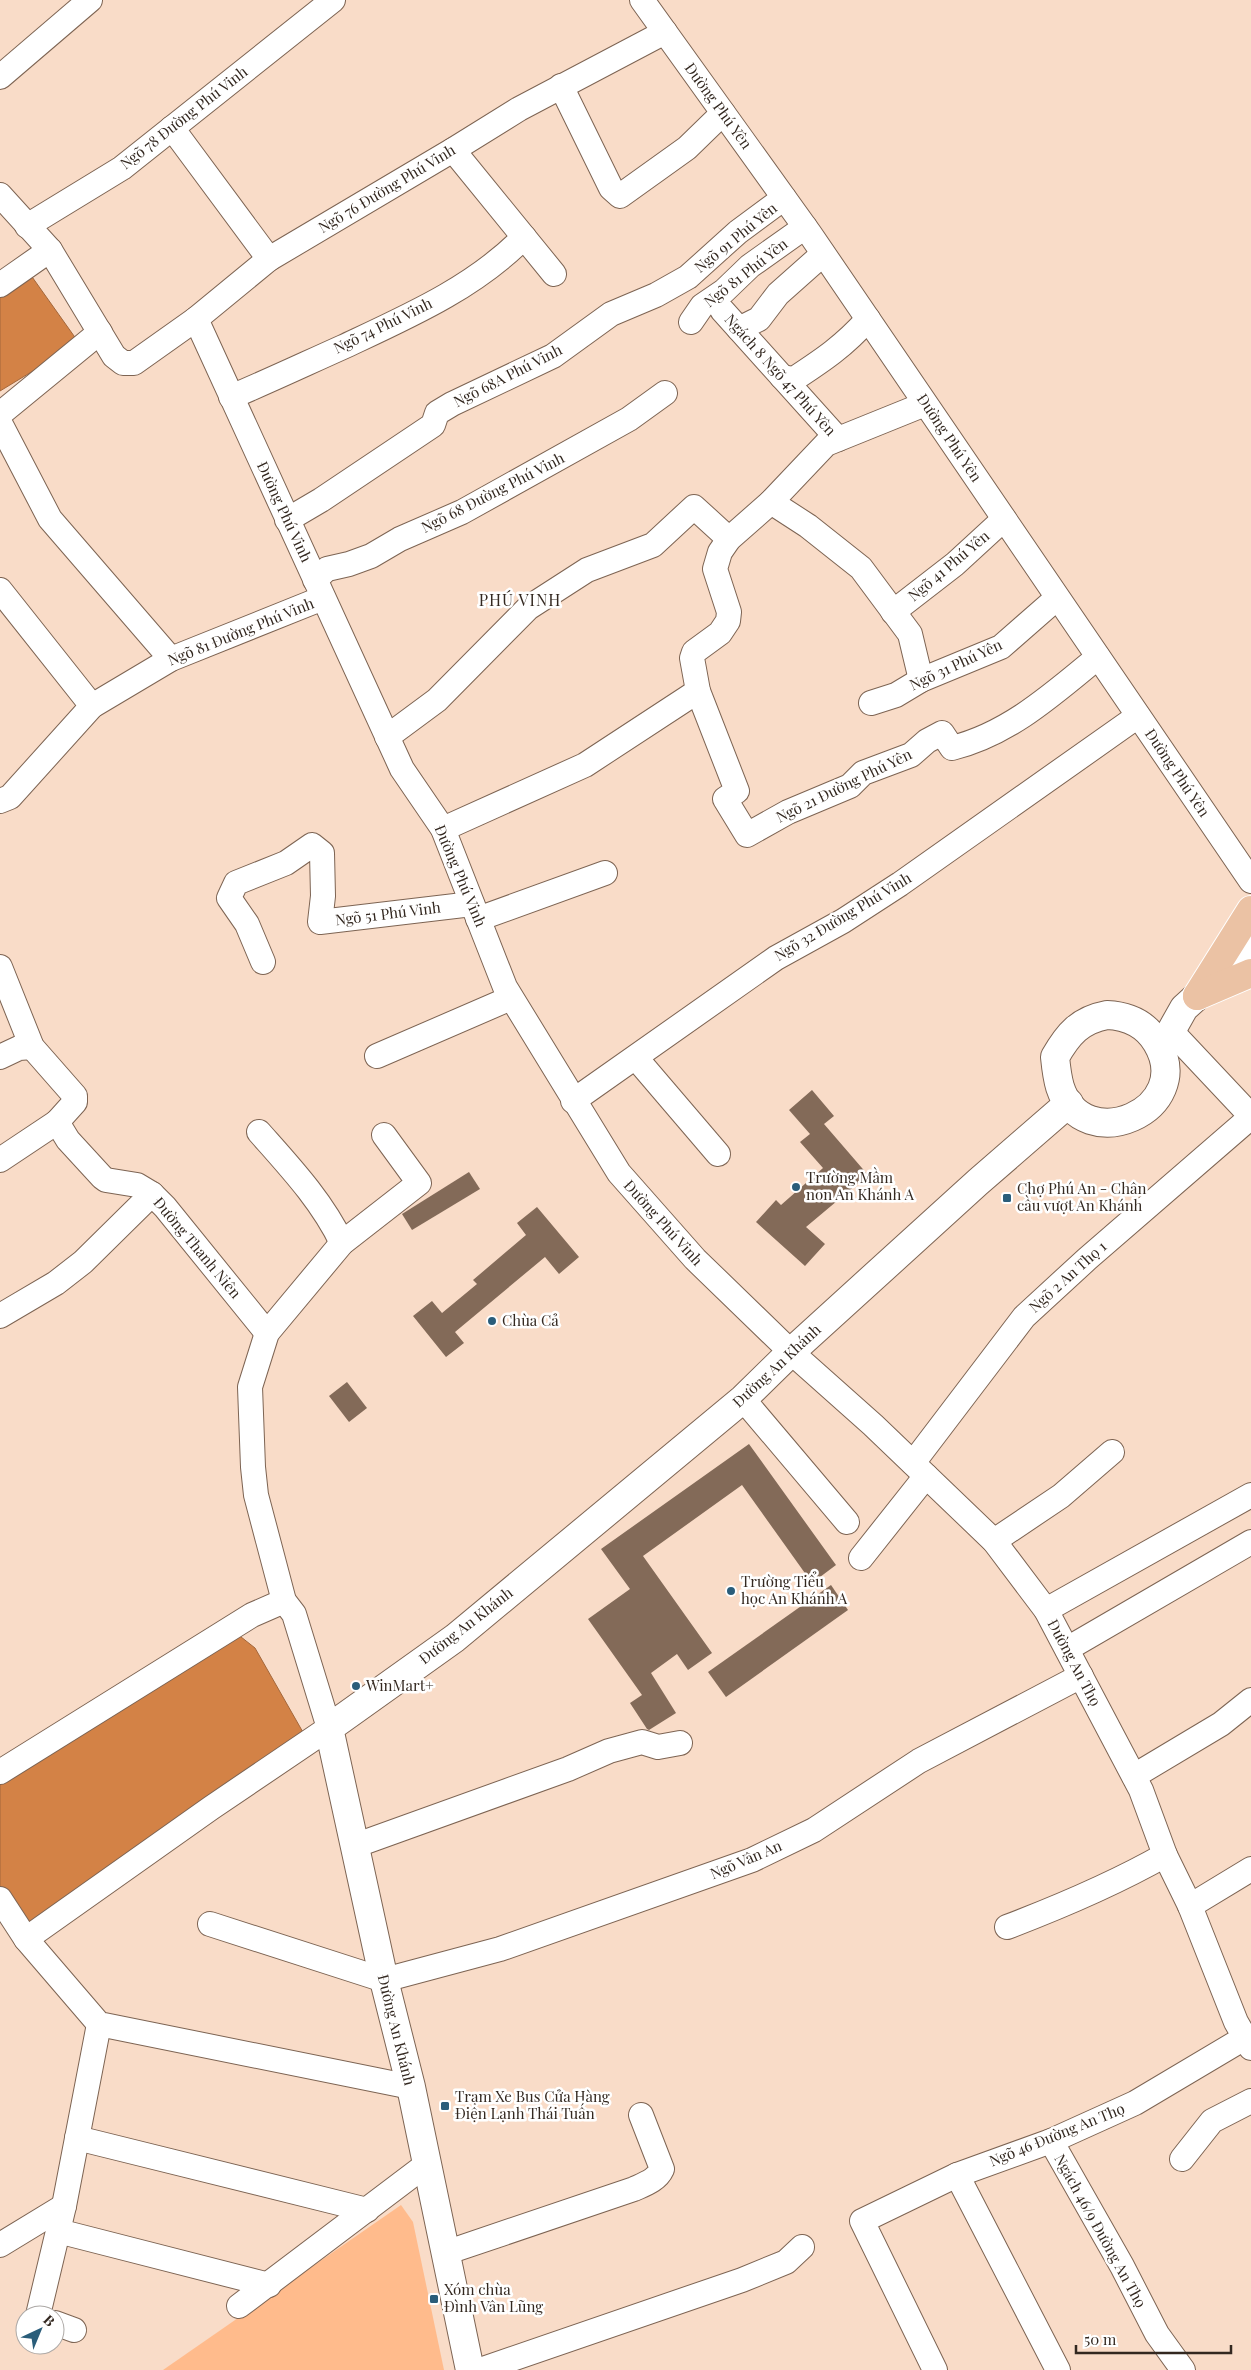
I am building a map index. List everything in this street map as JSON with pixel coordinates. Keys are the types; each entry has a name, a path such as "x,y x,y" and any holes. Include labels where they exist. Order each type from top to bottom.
{"main road":[{"path":"1191,1002 1251,910"},
{"path":"1191,1002 1251,972"}],"street":[{"path":"0,77 90,0"},
{"name":"Ngõ 78 Đường Phú Vinh","path":"27,226 122,168 333,0"},
{"name":"Đường Phú Yên","path":"642,0 805,227 1251,881"},
{"name":"Ngõ 76 Đường Phú Vinh","path":"100,332 114,356 123,364 134,363 196,319 269,259 453,150 519,108 665,32"},
{"path":"562,86 611,188 620,196 687,148 723,113"},
{"path":"172,128 269,259"},
{"path":"453,150 554,274"},
{"path":"0,195 50,250 100,332 0,414"},
{"name":"Ngõ 91 Phú Yên","path":"688,277 738,232 784,198"},
{"name":"Ngõ 81 Phú Yên","path":"691,322 702,306 724,291 750,266 805,227"},
{"name":"Ngõ 74 Phú Vinh","path":"231,397 415,313 470,283 505,256 524,237"},
{"path":"0,285 50,250"},
{"path":"740,329 759,319 778,294 823,254"},
{"name":"Ngõ 68A Phú Vinh","path":"287,520 321,500 433,425 437,413 553,356 611,314 656,295 688,277"},
{"name":"Ngách 8 Ngõ 47 Phú Yên","path":"722,310 838,439"},
{"name":"Đường Phú Vinh","path":"196,319 402,769 443,829 511,998 573,1102 619,1173 695,1259 791,1352"},
{"path":"782,376 794,379 846,344 868,320"},
{"name":"Ngõ 68 Đường Phú Vinh","path":"319,589 327,569 336,568 371,556 400,539 462,512 629,419 665,393"},
{"path":"443,829 585,765 698,691 692,658 694,652 720,633 728,621 729,612 715,569 720,552 729,540 771,502 826,444 926,404"},
{"path":"0,423 50,519 171,659"},
{"path":"771,502 808,526 861,568 910,634 921,680"},
{"path":"387,737 437,700 528,608 587,570 653,545 694,507 729,540"},
{"name":"Ngõ 41 Phú Yên","path":"893,612 955,564 1004,519"},
{"name":"Ngõ 81 Đường Phú Vinh","path":"0,801 10,796 92,706 171,659 319,589"},
{"path":"0,590 92,706"},
{"name":"Ngõ 31 Phú Yên","path":"871,703 896,695 921,680 1001,647 1058,598"},
{"name":"Ngõ 21 Đường Phú Yên","path":"698,691 737,791 725,799 747,835 796,808 850,786 863,773 911,755 927,741 942,733 952,748 974,743 990,735 1045,701 1098,658"},
{"name":"Ngõ 32 Đường Phú Vinh","path":"573,1102 776,958 843,921 900,884 1138,716"},
{"name":"Ngõ 51 Phú Vinh","path":"263,962 247,924 229,898 236,883 286,864 312,845 322,853 323,896 320,922 475,911"},
{"path":"475,911 605,873"},
{"path":"1251,947 1191,1002 1166,1040 1164,1079 1159,1094 1150,1106 1138,1116 1124,1122 1109,1123 1094,1121 1080,1114 1068,1103 1060,1088 1055,1057 1072,1031 1082,1023 1107,1015 1120,1016 1139,1023 1153,1035 1166,1040 1251,1117"},
{"path":"0,966 32,1047 75,1096 75,1102 57,1122 0,1160"},
{"path":"377,1056 511,998"},
{"path":"1139,1023 1191,1002"},
{"path":"0,1057 19,1048 32,1047"},
{"path":"636,1058 718,1154"},
{"name":"Đường An Khánh","path":"470,2370 427,2164 384,1980 329,1728 455,1638 743,1399 791,1352 1068,1103"},
{"name":"Ngõ 2 An Thọ 1","path":"860,1558 1024,1317 1087,1259 1251,1117"},
{"name":"Đường Thanh Niên","path":"57,1122 68,1140 106,1180 137,1185 152,1194 165,1207 268,1333"},
{"path":"260,1132 300,1178 325,1213 342,1243"},
{"path":"26,1938 329,1728 294,1614 284,1601 256,1495 250,1387 268,1333 342,1243 419,1183 384,1135"},
{"path":"0,1316 33,1298 76,1267 152,1194"},
{"name":"Đường An Thọ","path":"791,1352 920,1470 994,1541 1046,1610 1141,1790 1165,1855 1246,2030"},
{"path":"743,1399 847,1522"},
{"path":"994,1541 1061,1496 1112,1452"},
{"path":"1046,1610 1251,1495"},
{"path":"1067,1649 1251,1542"},
{"path":"0,1772 244,1620 284,1601"},
{"name":"Ngõ Vân An","path":"384,1980 500,1949 752,1860 814,1830 919,1761 1081,1676"},
{"path":"1134,1776 1221,1724 1251,1700"},
{"path":"354,1846 568,1769 609,1751 642,1742 658,1748 680,1743"},
{"path":"1007,1927 1070,1903 1165,1855"},
{"path":"1190,1906 1251,1869"},
{"path":"0,1899 26,1938 99,2024 410,2087"},
{"path":"210,1924 384,1980"},
{"path":"40,2305 64,2206 99,2024"},
{"name":"Ngõ 46 Đường An Thọ","path":"935,2370 862,2221 957,2174 1051,2141 1135,2103 1246,2030"},
{"path":"1182,2159 1212,2122 1251,2101"},
{"path":"445,2253 616,2195 652,2180 659,2175 662,2169 640,2114"},
{"path":"77,2138 367,2210"},
{"name":"Ngách 46/9 Đường An Thọ","path":"1051,2141 1122,2266 1157,2334 1183,2370"},
{"path":"239,2306 427,2164"},
{"path":"957,2174 1058,2370"},
{"path":"0,2245 64,2206"},
{"path":"58,2230 269,2285"},
{"path":"480,2370 742,2280 786,2262 802,2247"}],"shaded area":[{"path":"30,274 79,343 0,391 0,294"},
{"path":"236,1633 255,1648 304,1734 23,1928 0,1896 0,1773"},
{"path":"401,2205 413,2222 444,2370 163,2370"}],"building":[{"path":"812,1090 834,1116 824,1124 868,1175 806,1227 825,1244 805,1266 756,1222 776,1200 781,1205 823,1168 800,1142 810,1134 789,1110"},
{"path":"469,1172 480,1189 412,1230 402,1214"},
{"path":"537,1207 579,1257 559,1274 545,1257 455,1332 464,1343 446,1357 413,1316 432,1301 442,1313 477,1284 473,1280 526,1235 517,1223"},
{"path":"347,1382 367,1408 349,1422 329,1396"},
{"path":"749,1444 836,1565 812,1583 742,1485 643,1556 712,1653 688,1670 677,1654 651,1673 676,1713 649,1730 630,1703 642,1695 588,1619 630,1589 601,1549"},
{"path":"831,1585 848,1610 726,1697 708,1672"}],"place":[{"name":"Trường Mầm non An Khánh A","path":"796,1187"},
{"name":"Chợ Phú An - Chân cầu vượt An Khánh","path":"1007,1198"},
{"name":"Chùa Cả","path":"492,1321"},
{"name":"Trường Tiểu học An Khánh A","path":"731,1591"},
{"name":"WinMart+","path":"356,1686"},
{"name":"Trạm Xe Bus Cửa Hàng Điện Lạnh Thái Tuấn","path":"445,2106"},
{"name":"Xóm chùa Đình Vân Lũng","path":"434,2299"}],"district":[{"name":"PHÚ VINH","path":"520,600"}]}
